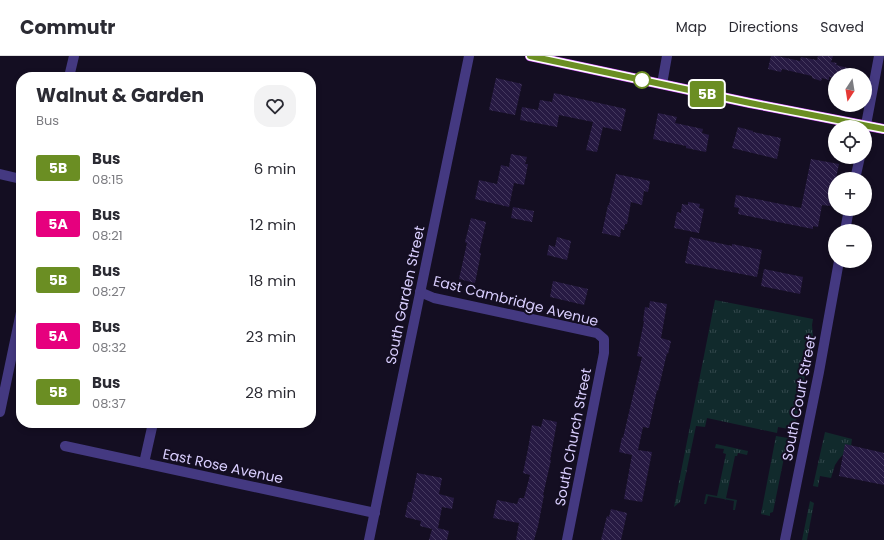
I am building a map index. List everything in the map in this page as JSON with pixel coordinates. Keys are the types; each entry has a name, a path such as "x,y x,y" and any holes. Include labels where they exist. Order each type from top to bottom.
{"main road":[{"path":"530,56 829,120"},
{"path":"872,128 884,129"}],"street":[{"path":"70,72 74,56"},
{"name":"South Garden Street","path":"369,540 469,56"},
{"path":"662,84 667,56"},
{"path":"867,120 879,56"},
{"path":"0,174 16,178"},
{"name":"South Court Street","path":"785,540 819,372 838,268"},
{"name":"East Cambridge Avenue","path":"420,292 434,298 597,333 604,339"},
{"path":"0,412 16,336"},
{"name":"South Church Street","path":"567,540 604,353 604,339"},
{"path":"144,463 152,428"},
{"name":"East Rose Avenue","path":"65,446 375,513"}],"green space":[{"path":"715,300 813,319 813,336 794,430 778,427 777,433 707,418 705,427 696,426 680,502 674,507"},
{"path":"825,432 852,439 851,446 835,465 831,478 820,476 818,487 813,486"},
{"path":"776,436 788,438 773,512 770,513 770,516 761,514"},
{"path":"716,444 748,451 747,455 738,453 737,456 735,456 726,498 737,500 735,510 733,510 734,501 708,496 706,504 704,504 706,494 717,496 726,454 723,453 724,449 715,448"},
{"path":"810,501 814,503 807,540 802,540"}],"building":[{"path":"771,56 800,61 801,57 817,60 818,56 833,56 831,62 848,68 828,68 828,80 822,78 821,81 812,78 812,76 782,69 781,72 768,69"},
{"path":"496,78 522,84 515,115 489,110"},
{"path":"554,93 626,109 621,131 603,127 597,152 586,150 593,122 559,115 557,127 520,120 522,107 538,110 540,100 552,102"},
{"path":"658,113 677,117 675,123 703,129 702,133 709,135 706,152 653,139"},
{"path":"738,127 781,138 777,159 732,148"},
{"path":"511,154 527,157 525,164 528,164 524,185 514,183 509,207 475,199 479,180 497,184 501,165 509,167"},
{"path":"811,159 828,162 828,164 839,164 837,172 828,172 828,206 822,205 818,227 813,226 813,229 738,214 739,208 734,207 736,195 801,208"},
{"path":"616,174 650,181 648,192 644,191 642,205 631,202 627,224 625,224 624,230 621,229 620,237 602,233"},
{"path":"688,202 700,204 699,208 704,209 699,233 674,228 677,212 681,213 682,204 688,205"},
{"path":"513,207 534,211 532,222 511,218"},
{"path":"471,218 486,222 479,253 481,253 475,283 459,279 467,243 465,242"},
{"path":"557,237 571,241 567,260 547,255 549,245 555,247"},
{"path":"690,237 732,246 732,244 762,250 757,277 685,263"},
{"path":"764,269 803,277 800,294 761,286"},
{"path":"553,281 588,289 584,305 550,297"},
{"path":"650,301 667,304 661,338 671,341 658,391 657,390 649,428 643,427 638,450 652,452 642,502 624,499 632,455 619,452 642,357 637,356 644,321 645,307 649,308"},
{"path":"543,419 557,422 538,526 534,540 516,540 519,523 493,518 497,500 517,504 519,498 524,498 530,475 523,473 532,425 541,427"},
{"path":"845,444 884,453 884,485 839,476"},
{"path":"417,473 442,478 439,494 454,498 452,509 442,507 438,528 449,531 447,540 429,540 432,529 420,526 421,521 405,517 408,502 411,502"},
{"path":"611,509 627,513 621,540 601,540 607,516 609,517"}],"bus line":[{"name":"5B","path":"530,56 750,103 884,129"}]}
